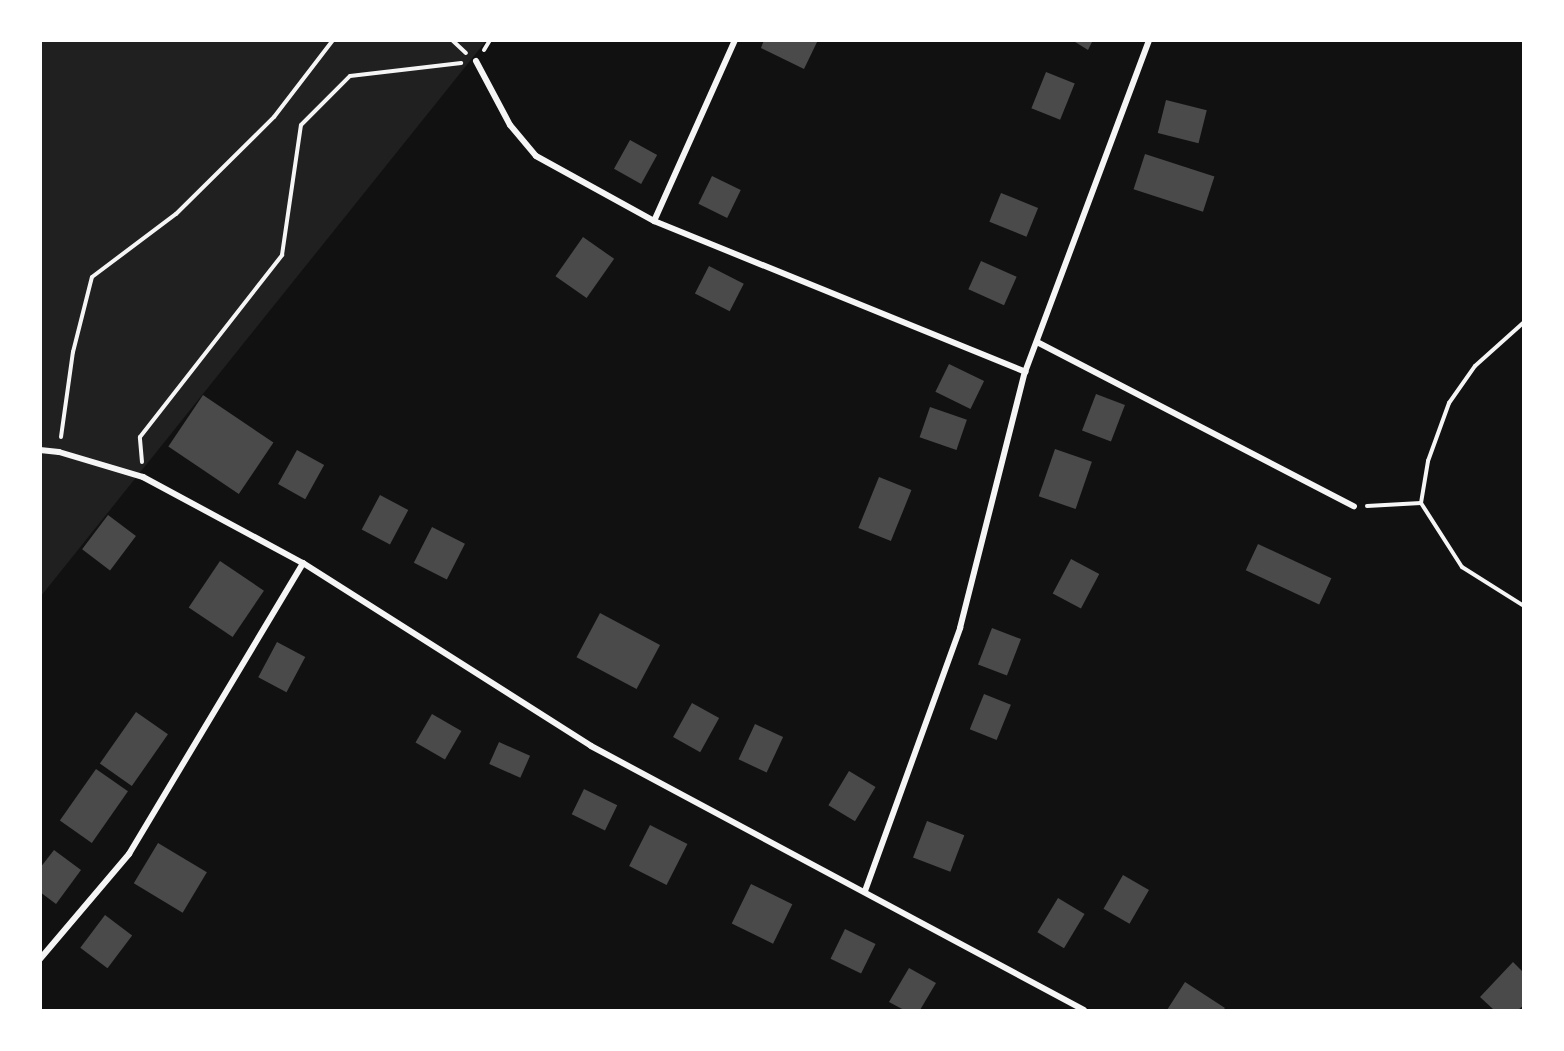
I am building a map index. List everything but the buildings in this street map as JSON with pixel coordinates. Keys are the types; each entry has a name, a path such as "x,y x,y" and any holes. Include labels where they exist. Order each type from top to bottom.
{"street":[{"path":"654,221 735,40"},
{"path":"865,891 960,628 1025,372 1149,40"},
{"path":"476,61 510,125 536,156 654,221 1025,372"},
{"path":"1037,342 1354,506"},
{"path":"40,450 59,452 143,477 303,563 591,746 865,891 1084,1011"},
{"path":"40,959 129,854 303,563"}],"path":[{"path":"59,452 73,352 92,276 176,214 274,117 333,40"},
{"path":"143,477 140,437 282,255 301,126 350,76 476,61"},
{"path":"1522,325 1475,366 1449,403 1428,461 1421,503 1462,567 1524,606"},
{"path":"1354,506 1421,503"}],"shaded area":[{"path":"41,41 486,41 41,596"}]}
